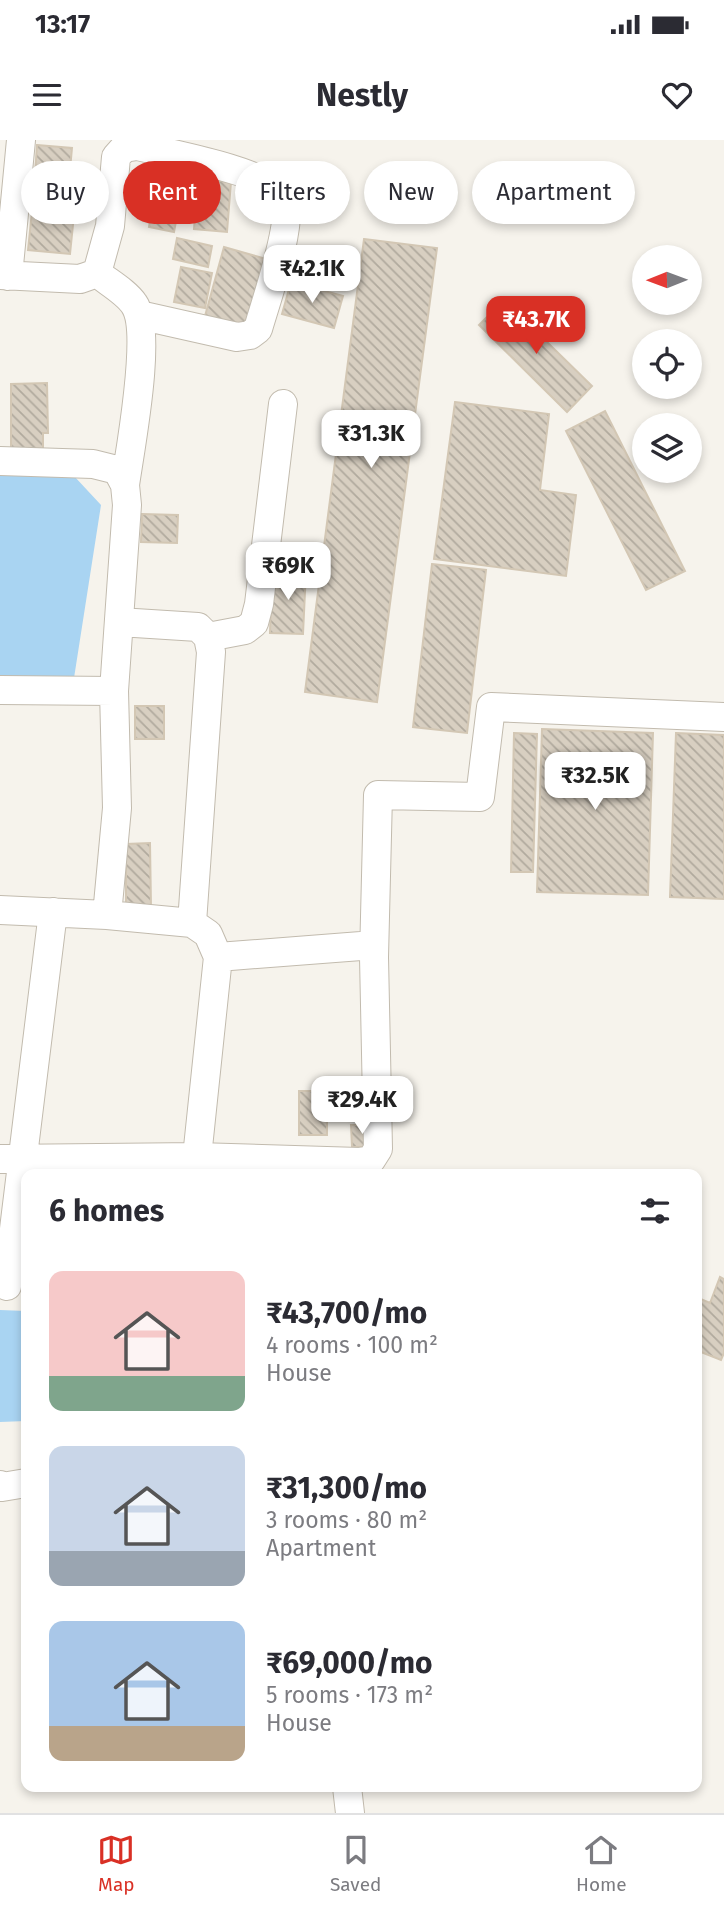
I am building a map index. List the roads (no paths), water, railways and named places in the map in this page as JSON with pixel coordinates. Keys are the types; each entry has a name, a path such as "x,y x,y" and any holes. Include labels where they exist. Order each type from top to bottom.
{"street":[{"path":"21,140 4,275 79,279 97,273"},
{"path":"97,273 110,226 116,157 124,148 137,146 223,166 271,183 284,197 286,212 280,253 258,329 250,335 237,337 139,315"},
{"path":"97,273 133,302 139,315 140,367 125,485 127,505 114,691 117,808 107,915"},
{"path":"208,637 244,630 254,623 259,604 283,404"},
{"path":"0,461 93,464 117,470 125,485"},
{"path":"119,622 198,627 208,637 211,652 192,923"},
{"path":"0,690 114,691"},
{"path":"11,1159 197,1157 335,1162 371,1160 378,1149 374,945 378,795 480,797 491,707 724,717"},
{"path":"0,910 107,915 192,923 208,933 218,957 197,1157"},
{"path":"7,1286 11,1159 54,912"},
{"path":"218,957 374,945"},
{"path":"348,1792 350,1813"}],"water":[{"path":"0,475 74,476 101,505 74,678 0,676"},
{"path":"0,1310 21,1311 21,1421 0,1422"}]}
